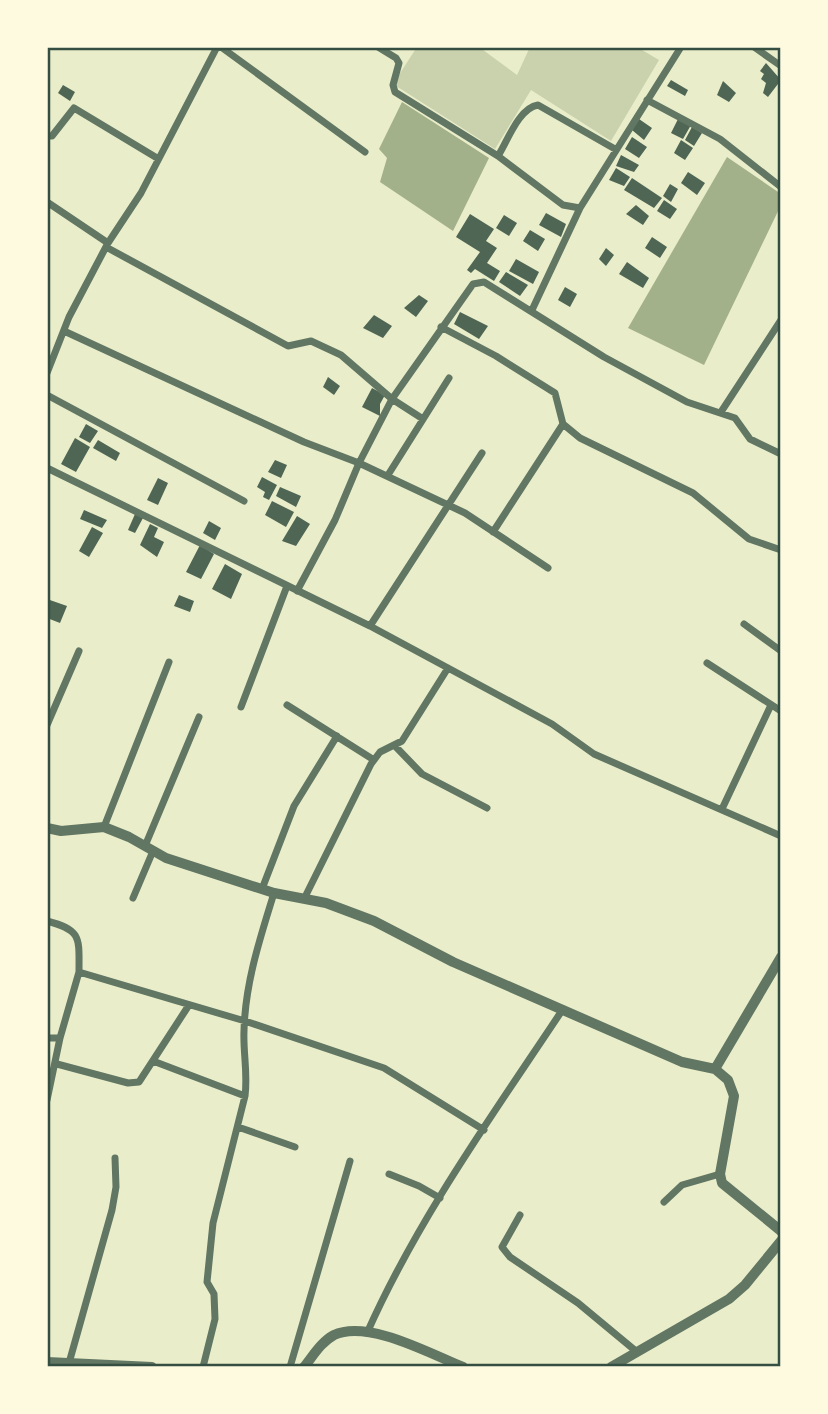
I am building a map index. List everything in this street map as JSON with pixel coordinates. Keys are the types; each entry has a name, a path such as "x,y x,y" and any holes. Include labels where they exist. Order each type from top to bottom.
{"street":[{"path":"47,373 64,331 107,245 141,192 219,47 365,152"},
{"path":"378,47 399,63 393,85 396,92 498,156 563,205 580,208"},
{"path":"531,310 580,208 681,47"},
{"path":"754,47 781,66"},
{"path":"648,100 720,139 781,187"},
{"path":"498,156 523,114 531,106 538,105 615,149"},
{"path":"47,136 52,136 74,108 157,158"},
{"path":"47,214 50,204 107,245 288,346 311,341 341,355 392,399 423,419"},
{"path":"296,591 335,520 359,463 392,399 441,327 478,281 491,284 604,358 687,402 735,418 750,439 781,454"},
{"path":"721,412 781,320"},
{"path":"441,327 496,356 555,393 563,424 580,438 693,493 749,540 781,550"},
{"path":"64,331 281,431 388,475 449,505 548,568"},
{"path":"388,475 449,378"},
{"path":"47,395 244,501"},
{"path":"493,532 563,424"},
{"path":"370,626 482,453"},
{"path":"47,468 370,626 552,724 594,754 781,836"},
{"path":"241,707 287,586"},
{"path":"744,624 781,651"},
{"path":"47,725 79,651"},
{"path":"104,828 169,662"},
{"path":"707,663 781,711"},
{"path":"304,899 374,760 380,752 396,747 448,668"},
{"path":"287,705 374,760"},
{"path":"722,809 771,705"},
{"path":"133,898 199,717"},
{"path":"262,889 294,806 337,736"},
{"path":"396,747 422,774 487,808"},
{"path":"47,828 61,831 104,828 166,858 274,893 326,903 374,921 453,962 682,1062 715,1069 729,1080 734,1096 720,1174 727,1190 781,1231"},
{"path":"203,1367 215,1319 214,1294 207,1282 213,1223 245,1096 248,1075 245,1021 255,953 274,893"},
{"path":"47,921 72,929 76,934 79,972 60,1038 57,1064 47,1100"},
{"path":"715,1069 781,957"},
{"path":"79,972 245,1021 384,1068 484,1130"},
{"path":"57,1064 128,1083 139,1082 189,1005"},
{"path":"366,1333 383,1296 440,1198 563,1009"},
{"path":"47,1038 60,1038"},
{"path":"153,1061 245,1096"},
{"path":"238,1127 295,1147"},
{"path":"69,1363 112,1210 116,1187 115,1158"},
{"path":"290,1367 350,1161"},
{"path":"389,1174 440,1198"},
{"path":"664,1202 682,1185 720,1174"},
{"path":"520,1215 502,1247 510,1257 578,1303 637,1352"},
{"path":"611,1367 729,1299 745,1285 781,1241"},
{"path":"304,1367 335,1334 366,1333 391,1337 463,1367"},
{"path":"47,1362 152,1367"}],"shaded area":[{"path":"417,47 479,47 517,75 530,47 637,47 659,60 611,141 531,90 495,149 393,84"},
{"path":"402,102 489,158 453,231 380,182 387,158 379,149"},
{"path":"727,157 781,194 781,205 704,365 628,328"}],"building":[{"path":"766,63 781,80 768,97 763,93 766,83 761,79 764,74 760,71"},
{"path":"671,80 688,90 685,96 667,86"},
{"path":"723,81 736,93 729,102 717,95"},
{"path":"63,85 75,92 70,101 58,93"},
{"path":"639,119 652,128 644,140 632,130"},
{"path":"678,119 691,125 683,139 671,133"},
{"path":"692,127 702,133 694,146 685,140"},
{"path":"632,137 647,147 639,158 625,149"},
{"path":"681,140 693,148 685,160 674,153"},
{"path":"621,155 639,165 634,172 616,166"},
{"path":"616,168 630,177 624,186 609,180"},
{"path":"688,172 705,183 697,195 681,183"},
{"path":"632,178 662,198 654,208 624,190"},
{"path":"670,184 678,189 671,202 663,196"},
{"path":"664,200 677,209 670,219 657,211"},
{"path":"636,205 649,216 643,225 626,214"},
{"path":"546,213 566,224 561,237 539,225"},
{"path":"470,214 494,229 486,241 497,248 487,263 500,271 494,281 475,269 471,273 467,270 480,252 456,237"},
{"path":"504,215 517,223 509,236 496,228"},
{"path":"530,230 545,239 538,251 523,241"},
{"path":"652,237 667,247 660,258 645,248"},
{"path":"606,248 614,255 606,266 599,259"},
{"path":"516,259 539,272 533,284 509,271"},
{"path":"627,262 649,278 643,288 619,274"},
{"path":"506,272 528,285 520,296 499,282"},
{"path":"565,287 577,294 570,307 558,300"},
{"path":"419,295 428,301 416,317 404,308"},
{"path":"460,312 488,326 479,339 454,324"},
{"path":"374,315 392,326 383,338 363,328"},
{"path":"328,377 340,386 334,395 323,387"},
{"path":"372,388 385,395 380,404 380,416 362,407"},
{"path":"86,424 98,431 90,443 79,437"},
{"path":"75,438 90,447 76,472 61,464"},
{"path":"98,440 120,453 116,461 93,448"},
{"path":"275,460 287,465 281,478 268,472"},
{"path":"262,477 277,485 269,500 263,497 265,492 257,487"},
{"path":"158,478 168,483 158,505 147,500"},
{"path":"280,487 301,496 296,507 276,496"},
{"path":"272,501 294,512 286,527 265,515"},
{"path":"84,510 107,520 102,528 80,519"},
{"path":"135,514 143,518 135,533 128,530"},
{"path":"297,516 310,524 296,546 282,541"},
{"path":"209,521 221,528 215,540 203,533"},
{"path":"150,524 158,528 154,537 164,542 157,557 140,545"},
{"path":"92,527 103,533 89,557 79,551"},
{"path":"200,545 214,554 201,579 186,572"},
{"path":"225,564 242,574 231,599 212,589"},
{"path":"179,595 194,601 190,612 174,606"},
{"path":"47,599 67,606 60,623 47,618"}]}
